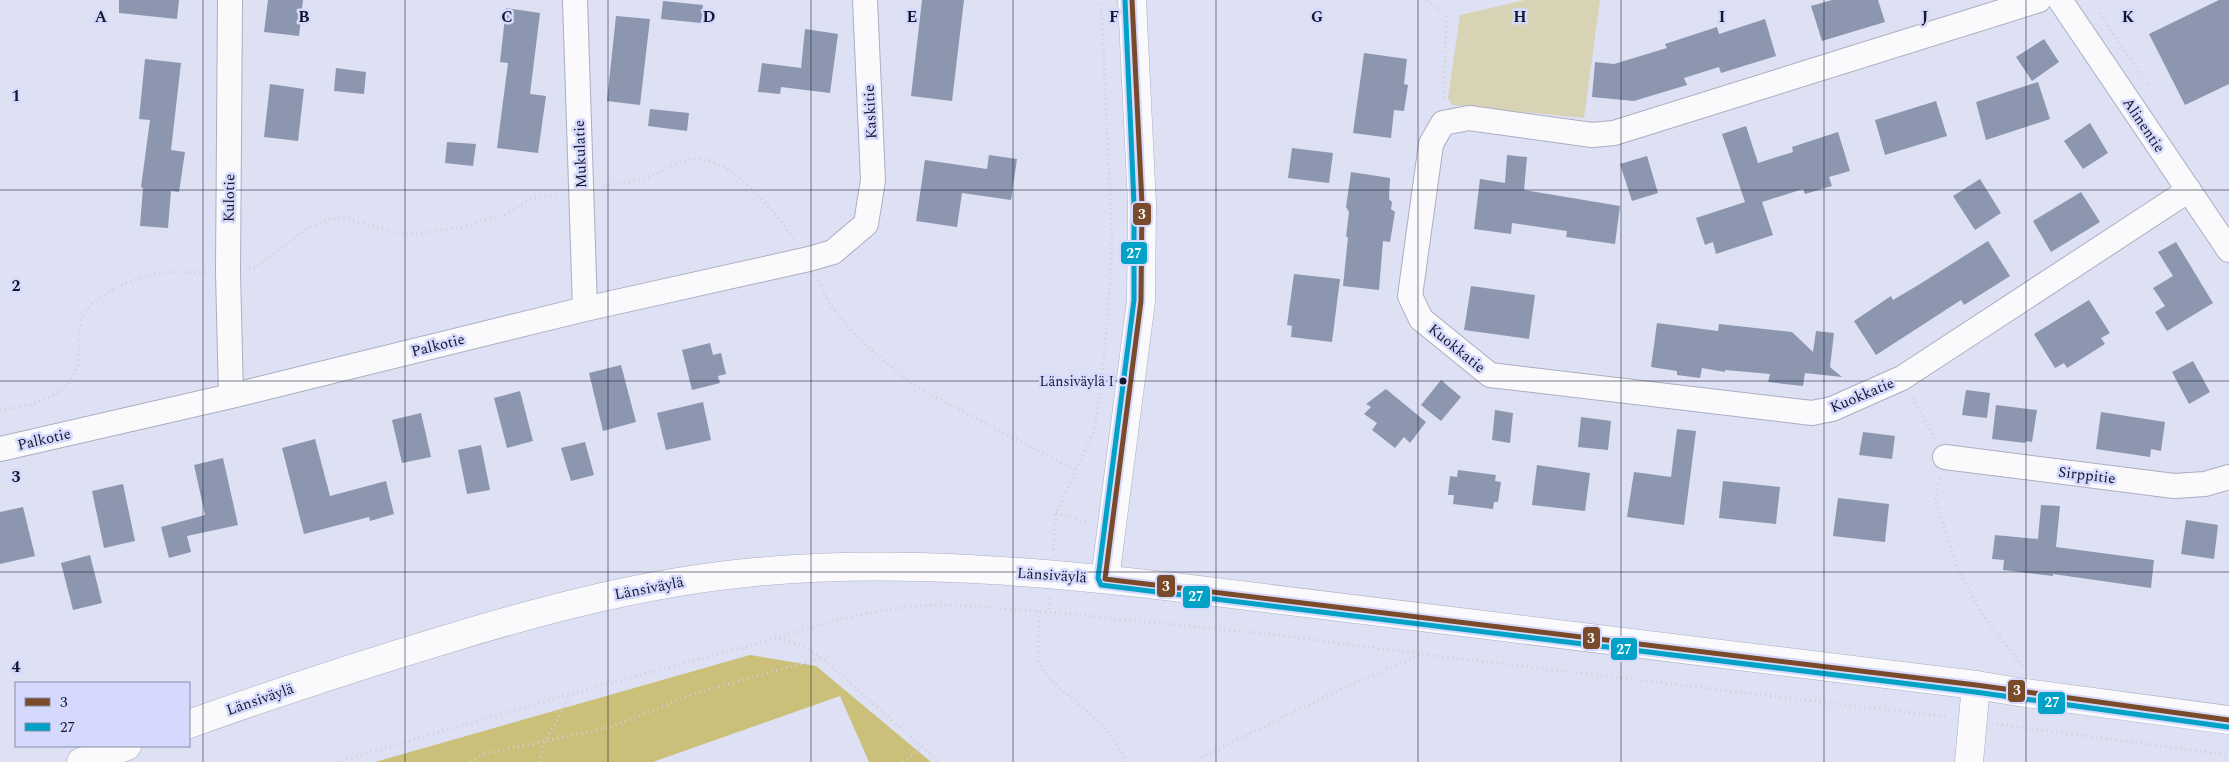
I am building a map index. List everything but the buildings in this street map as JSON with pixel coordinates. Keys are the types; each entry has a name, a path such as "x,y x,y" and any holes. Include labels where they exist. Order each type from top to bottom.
{"main road":[{"path":"1105,579 1141,301 1142,204 1132,0"},
{"name":"Länsiväylä","path":"190,724 357,667 523,616 577,602 704,578 756,572 890,567 1051,573 1105,579 1976,685 2229,720"},
{"path":"1969,762 1976,685"},
{"path":"81,762 124,747"}],"street":[{"name":"Kulotie","path":"230,0 228,272 232,396"},
{"name":"Mukulatie","path":"575,0 585,309"},
{"name":"Kaskitie","path":"864,0 873,180 866,224"},
{"path":"1443,123 1469,118 1592,135 1614,133 2039,0"},
{"name":"Alinentie","path":"2060,0 2229,250"},
{"name":"Kuokkatie","path":"1443,123 1431,144 1410,296 1421,319 1490,375 1812,413 1832,409 1902,378 2189,190"},
{"name":"Palkotie","path":"0,448 232,396 585,309 809,259 833,252 866,224"},
{"name":"Sirppitie","path":"1945,457 2174,486 2205,484 2229,477"}],"path":[{"path":"1427,0 1446,17 1443,123"},
{"path":"0,410 25,407 58,394 71,382 78,362 81,319 96,300 128,283 160,273 228,272 255,268 306,229 330,218 345,218 391,232 416,234 461,227 506,214 531,199 647,178 688,160 712,160 740,179 770,207 809,259 829,304 860,340 913,385 1075,470"},
{"path":"1902,378 1945,457 1935,498 1957,567 1982,614 2025,670 2024,728"},
{"path":"1056,513 1084,523 1112,526"},
{"path":"337,762 570,694 777,638 820,624 906,607 935,605 1049,612"},
{"path":"1039,611 1038,662 1043,671 1095,718 1120,746 1126,762"},
{"path":"777,638 801,646 822,658 939,762"},
{"path":"1192,762 1328,695 1421,654 1973,720 2229,755"},
{"path":"471,762 484,754 612,727 696,693 822,658"},
{"path":"539,762 545,742 570,694"},
{"path":"903,762 921,748"}],"shaded area":[{"path":"1525,0 1600,0 1584,118 1452,105 1448,98 1460,15"},
{"path":"750,655 816,666 931,762 869,762 840,696 653,762 375,762"}],"transit line":[{"name":"27","path":"1125,0 1134,204 1134,300 1098,578 1101,585 1975,692 2228,727"},
{"name":"3","path":"1132,0 1142,204 1141,301 1105,579 1976,685 2229,720"}],"place":[{"name":"Länsiväylä I","path":"1123,381"}]}
